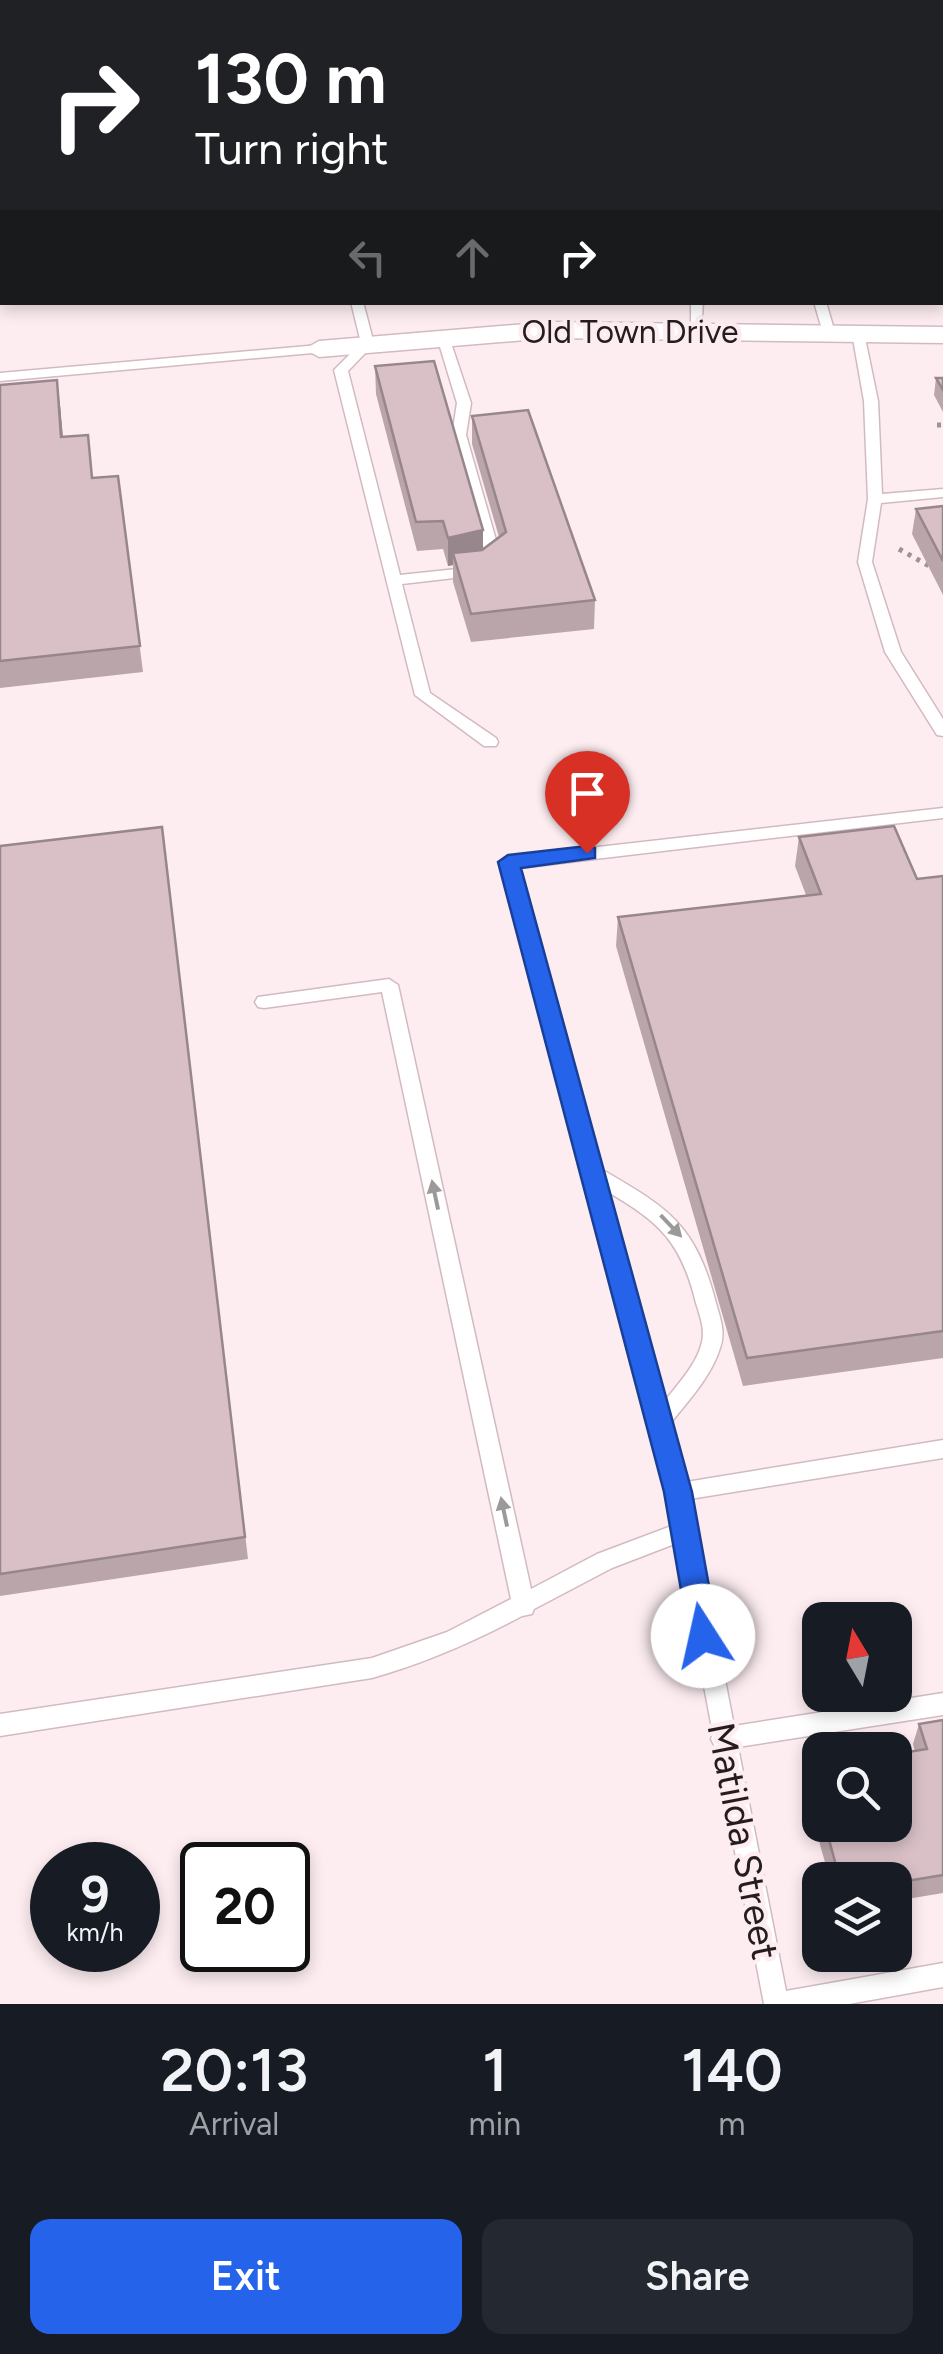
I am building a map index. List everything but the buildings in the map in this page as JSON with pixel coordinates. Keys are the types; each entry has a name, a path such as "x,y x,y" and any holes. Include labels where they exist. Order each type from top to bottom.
{"street":[{"name":"Old Town Drive","path":"319,349 697,316 828,333 943,335"}],"lane":[{"path":"358,305 368,344 341,370 423,695 490,742"},
{"path":"821,305 828,333"},
{"path":"858,333 871,401 875,499 865,562 894,652 943,731"},
{"path":"394,580 480,571 495,561 458,436 464,402 444,337"},
{"path":"0,377 319,349"},
{"path":"875,499 943,493"},
{"name":"Matilda Street","path":"778,2004 722,1739 678,1492 508,862 943,812"},
{"path":"264,1002 389,985 524,1608"},
{"path":"590,1172 670,1220 691,1251 704,1292 714,1338 693,1378 660,1422"},
{"path":"678,1492 943,1449"},
{"path":"0,1725 372,1668 422,1656 524,1608 635,1544 684,1532"},
{"path":"722,1739 943,1704"},
{"path":"778,2004 943,1975"}],"path":[{"path":"867,532 931,566 943,565"}],"route":[{"path":"587,853 508,862 678,1492 703,1636"}]}
